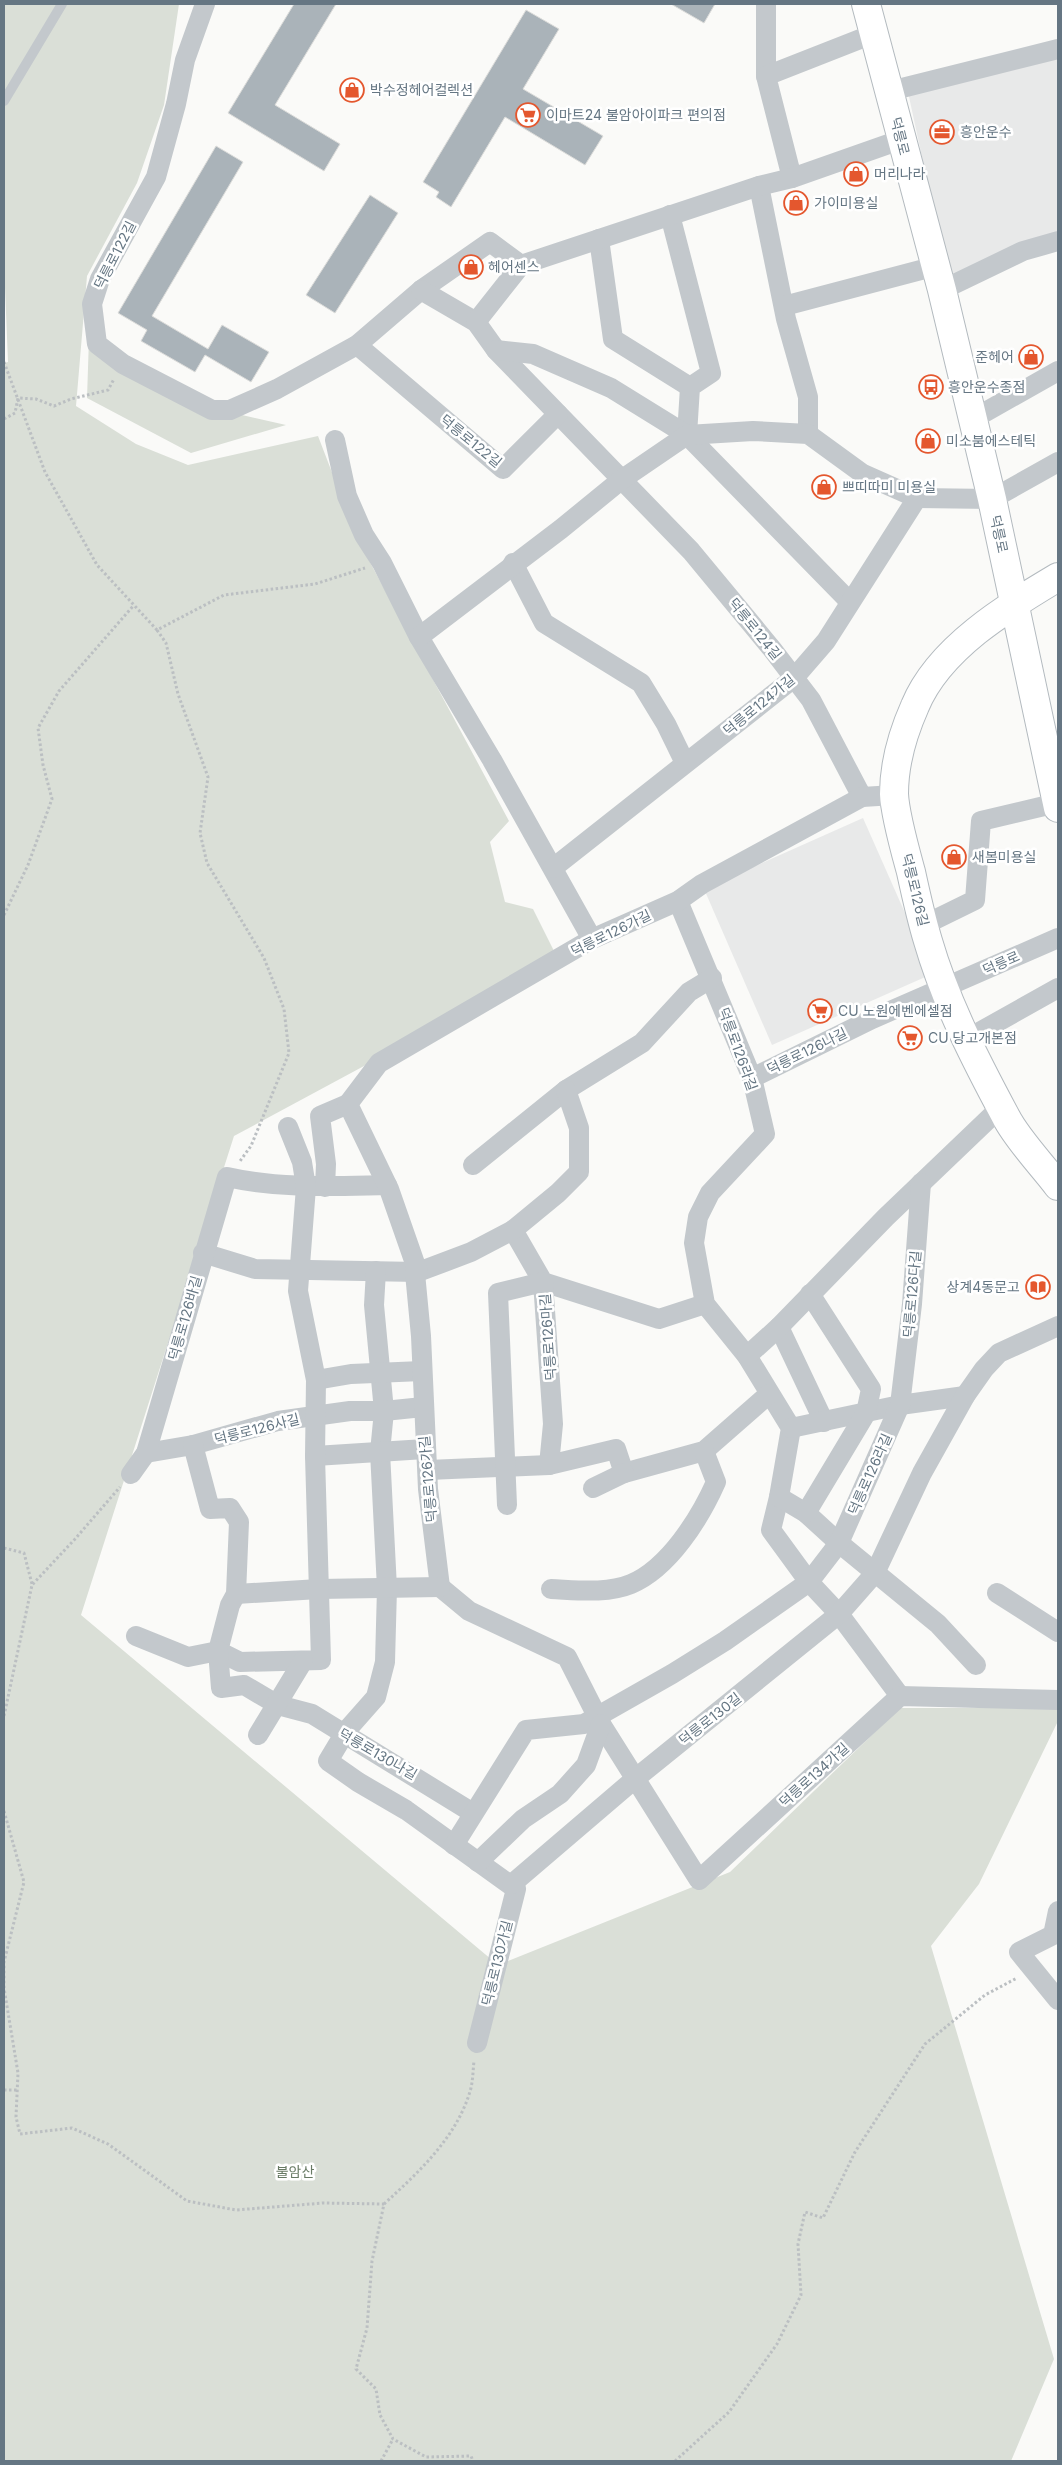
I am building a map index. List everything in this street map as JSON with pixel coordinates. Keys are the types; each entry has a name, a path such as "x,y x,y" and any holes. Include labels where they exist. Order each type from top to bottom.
{"main road":[{"name":"덕릉로","path":"866,4 890,91 900,140 939,278 973,418 1058,805"},
{"name":"덕릉로126길","path":"1058,577 1013,604 952,651 932,676 915,705 899,750 894,795 924,926 945,988 974,1058 1006,1118 1058,1186"}],"street":[{"name":"덕릉로122길","path":"205,4 185,60 176,104 156,177 100,279 92,304 97,344 123,364 212,410 230,410 277,389 357,345 421,290 490,242 522,265"},
{"path":"766,4 766,76 792,178"},
{"path":"766,76 873,34"},
{"path":"890,91 1058,49"},
{"path":"421,290 476,322 522,265 759,186 792,178 900,140"},
{"path":"759,186 784,306 808,397 808,434"},
{"path":"670,215 711,373 690,387"},
{"path":"599,240 613,339 690,387"},
{"path":"784,306 939,278 1058,241"},
{"name":"덕릉로124길","path":"476,322 496,350 691,551 811,700 862,797"},
{"name":"덕릉로122길","path":"357,345 503,469 558,414"},
{"path":"496,350 533,354 603,385 688,435 850,602"},
{"path":"973,418 1058,371"},
{"path":"688,435 690,387"},
{"path":"419,637 513,563 561,529 621,480 688,435 753,432 808,434 863,474 917,498 992,498 1058,462"},
{"path":"335,440 347,496 364,535 382,563 419,637 554,868 592,939"},
{"name":"덕릉로124가길","path":"554,868 794,678 826,641 917,498"},
{"path":"513,563 544,623 641,683 666,724 686,764"},
{"name":"덕릉로126가길","path":"300,1271 303,1226 326,1164 320,1116 348,1104 379,1063 592,939 678,901 702,884 862,797 894,795"},
{"name":"덕릉로","path":"924,926 975,900 981,821 1058,805"},
{"name":"덕릉로126라길","path":"678,901 712,978 752,1078 765,1134 710,1193 698,1217 694,1243 705,1304 747,1356 790,1428"},
{"name":"덕릉로","path":"945,988 1058,938"},
{"path":"473,1165 566,1090 642,1043 689,992 712,978"},
{"name":"덕릉로126나길","path":"752,1078 872,1019 945,988"},
{"path":"967,1039 1058,988"},
{"path":"387,1185 316,1187 251,1182 228,1177 204,1254 255,1269 418,1272 471,1252 513,1230 558,1193 579,1172 579,1128 566,1090"},
{"name":"덕릉로126가길","path":"348,1104 387,1185 418,1272 415,1272 425,1449 440,1587"},
{"path":"747,1356 779,1327 921,1183 1001,1107"},
{"name":"덕릉로126가길","path":"288,1127 302,1162 316,1187"},
{"name":"덕릉로126다길","path":"900,1406 912,1304 921,1183"},
{"path":"513,1230 544,1282 659,1319 705,1304"},
{"name":"덕릉로126바길","path":"131,1474 146,1453 204,1254"},
{"path":"136,1636 188,1657 218,1651 240,1662 321,1660 315,1484 316,1380 298,1291 300,1271"},
{"path":"236,1594 319,1589 387,1588 440,1587 469,1611 567,1657 600,1720 636,1778 512,1884 406,1810 358,1782 328,1761 344,1735 376,1697 385,1662 387,1588 380,1452 384,1411 374,1305 376,1271"},
{"name":"덕릉로126마길","path":"506,1505 498,1293 544,1282 553,1424 549,1465"},
{"path":"806,1513 866,1413 871,1389 810,1294"},
{"name":"덕릉로130길","path":"636,1778 839,1614 875,1573 922,1473 965,1396 984,1369 999,1354 1058,1326"},
{"path":"779,1327 824,1422"},
{"path":"316,1380 381,1372 422,1371"},
{"path":"593,1488 624,1473 704,1451 769,1394"},
{"path":"965,1396 900,1406 790,1428 779,1498 771,1530 809,1582 839,1614 900,1696 1058,1700"},
{"name":"덕릉로126라길","path":"809,1582 839,1543 900,1406"},
{"name":"덕릉로126사길","path":"146,1453 194,1445 278,1421 350,1411 384,1411 423,1407"},
{"path":"194,1445 210,1509 230,1508 239,1522 236,1594 230,1605 218,1651"},
{"path":"315,1456 425,1449"},
{"path":"428,1470 549,1465 616,1449 624,1473"},
{"path":"550,1589 597,1591 631,1584 662,1565 705,1506 716,1482 704,1451"},
{"path":"779,1498 806,1513 839,1543 938,1624 976,1666"},
{"path":"454,1845 526,1730 584,1724 600,1720 725,1640 809,1582"},
{"path":"997,1593 1058,1632"},
{"name":"덕릉로130나길","path":"218,1651 221,1688 244,1686 278,1706 312,1714 474,1813"},
{"path":"258,1735 278,1706 303,1661"},
{"name":"덕릉로134가길","path":"636,1778 699,1880 900,1696"},
{"path":"478,1862 523,1819 560,1794 586,1764 600,1720"},
{"name":"덕릉로130가길","path":"477,2043 516,1889 512,1884"},
{"path":"1058,1911 1053,1934 1018,1952 1058,2000"}],"lane":[{"path":"4,101 62,4"}],"path":[{"path":"4,362 45,472 97,565 157,630 166,643 178,694 208,777 200,833 207,863 264,958 284,1009 289,1053 251,1146 228,1177"},
{"path":"18,398 36,400 54,406 71,398 108,390 123,364"},
{"path":"4,419 16,413 18,398"},
{"path":"157,630 224,595 315,584 382,563"},
{"path":"4,915 28,865 52,799 43,765 38,728 59,692 134,605"},
{"path":"32,1585 75,1540 131,1474"},
{"path":"4,1548 24,1553 32,1585 4,1716"},
{"path":"4,1812 24,1882 4,1962 4,1988 18,2073 16,2117 20,2134 72,2128 108,2144 188,2201 236,2210 323,2203 384,2204"},
{"path":"675,2461 729,2412 777,2344 801,2295 798,2244 805,2212 823,2218 855,2152 925,2044 985,1995 1032,1970"},
{"path":"473,2461 471,2456 426,2457 393,2439 380,2415 376,2389 356,2369 367,2328 372,2261 384,2204 416,2175 451,2134 471,2088 477,2043"},
{"path":"4,2090 17,2090"},
{"path":"381,2461 393,2439"}],"shaded area":[{"name":"흥안운수","path":"1058,53 1058,235 948,278 908,92"},
{"path":"863,818 932,974 772,1045 704,889"}],"green space":[{"name":"불암산","path":"4,4 179,4 164,105 137,183 87,276 76,406 136,444 188,465 318,436 358,540 509,821 490,842 505,902 533,909 559,961 234,1136 81,1615 498,1965 730,1872 900,1708 1058,1708 1058,1721 979,1884 931,1946 1054,2359 1011,2461 4,2461 4,363 8,362 4,263"},
{"path":"89,338 216,409 286,425 191,453 87,398"}],"building":[{"path":"294,4 336,4 275,105 340,144 324,171 228,113"},
{"path":"671,4 715,4 704,23"},
{"path":"526,10 559,29 523,89 603,136 585,165 505,117 451,207 436,197 439,192 423,182"},
{"path":"216,146 243,162 152,316 208,349 222,325 269,352 251,382 205,355 195,372 141,341 147,330 118,313"},
{"path":"370,195 398,213 335,313 306,295"}],"place":[{"name":"박수정헤어컬렉션","path":"352,90"},
{"name":"이마트24 불암아이파크 편의점","path":"528,115"},
{"name":"흥안운수","path":"942,132"},
{"name":"머리나라","path":"856,174"},
{"name":"가이미용실","path":"796,203"},
{"name":"헤어센스","path":"471,267"},
{"name":"준헤어","path":"1031,357"},
{"name":"흥안운수종점","path":"931,387"},
{"name":"미소붐에스테틱","path":"928,441"},
{"name":"쁘띠따미 미용실","path":"824,487"},
{"name":"새봄미용실","path":"954,857"},
{"name":"CU 노원에벤에셀점","path":"820,1011"},
{"name":"CU 당고개본점","path":"910,1038"},
{"name":"상계4동문고","path":"1038,1287"}]}
